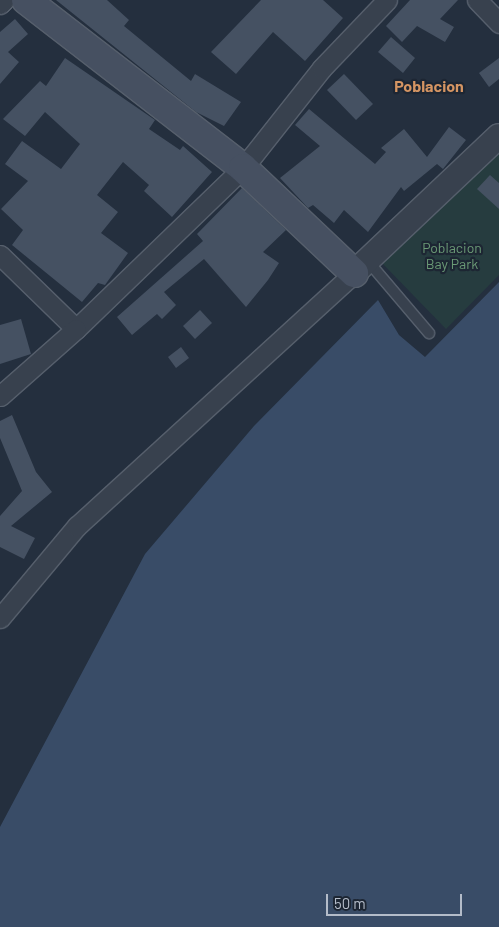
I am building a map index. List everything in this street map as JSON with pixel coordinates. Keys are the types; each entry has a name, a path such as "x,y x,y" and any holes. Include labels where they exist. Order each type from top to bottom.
{"main road":[{"path":"26,0 243,168 360,267"}],"street":[{"path":"0,4 4,0"},
{"path":"0,396 76,329 243,168 322,68 387,0"},
{"path":"477,0 499,24"},
{"path":"1,614 77,526 360,267 499,136"},
{"path":"0,255 76,329"}],"lane":[{"path":"360,267 429,333"}],"green space":[{"name":"Poblacion Bay Park","path":"499,148 499,275 446,329 381,262"}],"water":[{"path":"499,282 499,927 0,927 0,827 145,554 254,426 378,300 399,335 425,357"}],"building":[{"path":"56,0 107,0 129,20 124,26 191,81 195,74 241,102 224,126 196,112"},
{"path":"261,0 323,0 343,18 305,61 273,32 236,74 211,52"},
{"path":"410,0 458,0 440,19 454,27 445,42 417,26 402,42 386,26"},
{"path":"15,19 28,34 8,52 19,62 0,84 0,32"},
{"path":"391,37 415,58 403,73 378,52"},
{"path":"65,58 155,120 149,129 180,150 183,146 212,172 172,217 144,191 149,185 123,162 97,195 118,212 101,233 128,253 105,285 98,283 82,302 12,245 23,230 1,209 28,181 5,164 22,141 61,169 80,144 45,112 25,136 3,119 40,81 46,86"},
{"path":"499,58 499,79 489,87 479,73"},
{"path":"344,74 373,104 356,120 327,90"},
{"path":"309,109 375,164 386,152 381,148 404,129 427,157 449,127 466,140 443,169 437,164 404,191 401,187 368,232 344,210 334,223 313,205 308,208 280,178 320,146 295,125"},
{"path":"490,175 499,183 499,209 477,189"},
{"path":"242,188 286,230 263,252 279,263 268,280 246,307 204,259 164,292 176,305 162,319 157,314 132,335 117,317 203,241 197,234"},
{"path":"200,310 212,323 195,339 183,326"},
{"path":"21,319 31,354 0,364 0,325"},
{"path":"181,347 189,358 176,368 168,357"},
{"path":"12,415 36,472 52,492 11,526 35,538 24,559 0,547 0,516 22,491 0,438 0,421"}],"district":[{"name":"Poblacion","path":"429,86"}]}
